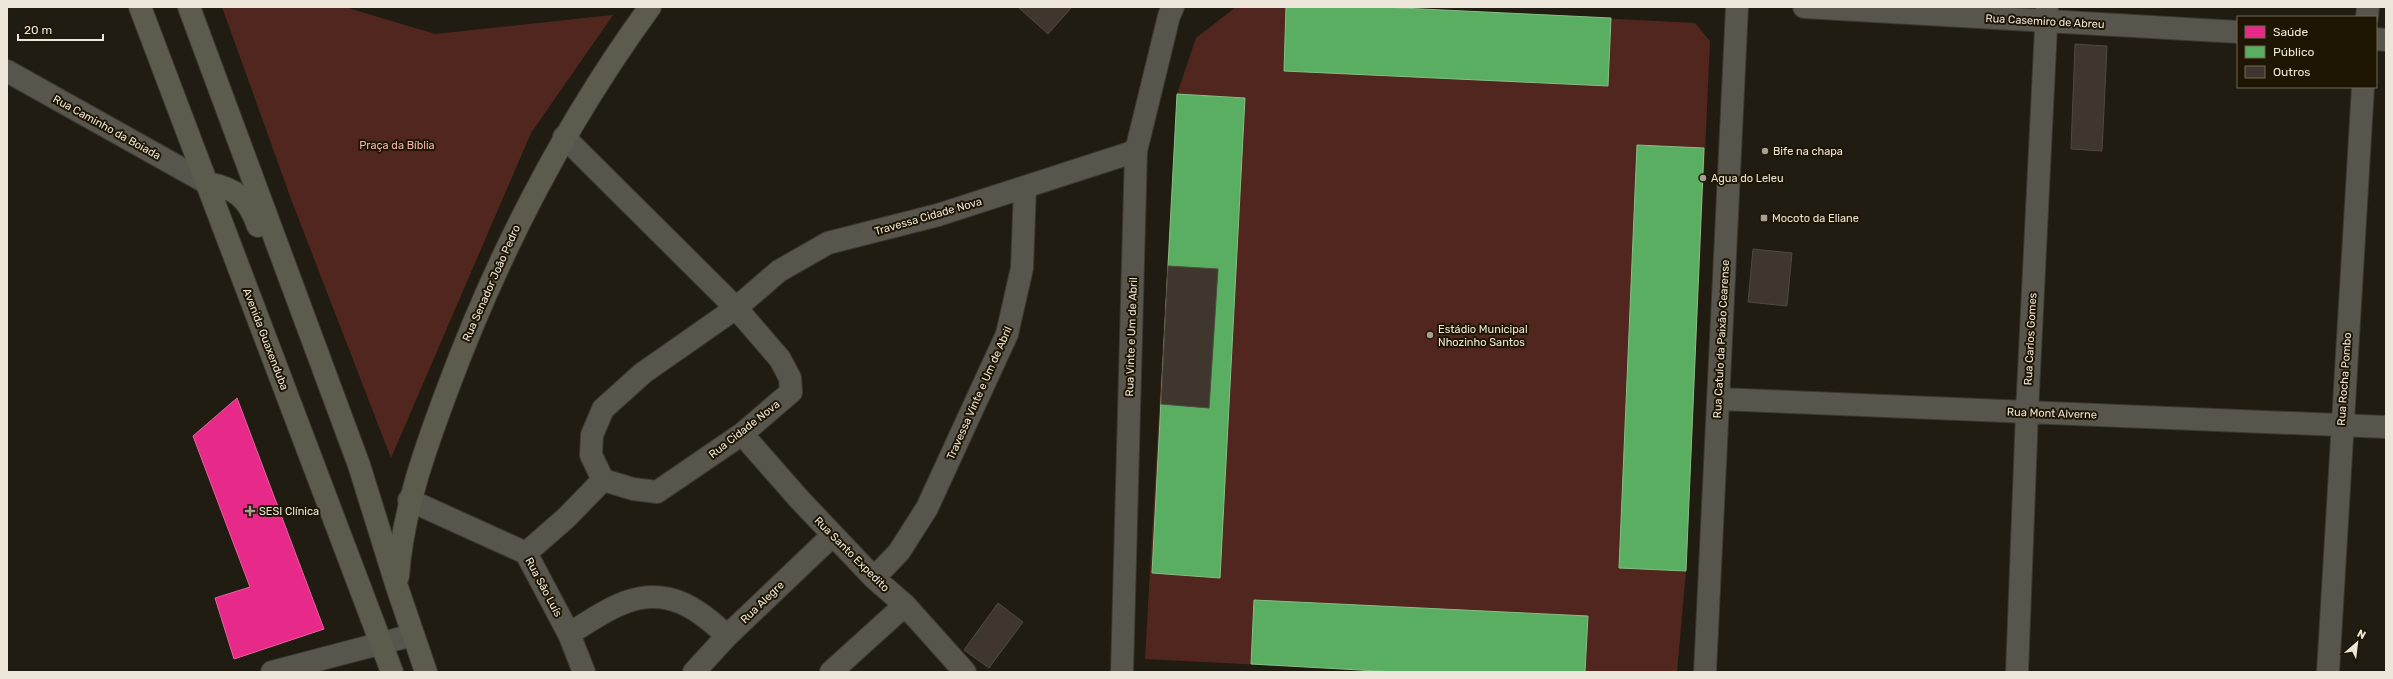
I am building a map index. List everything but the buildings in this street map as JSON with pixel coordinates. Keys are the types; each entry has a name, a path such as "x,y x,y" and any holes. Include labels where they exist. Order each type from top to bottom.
{"main road":[{"name":"Avenida Guaxenduba","path":"140,7 392,672"},
{"path":"189,7 359,465 397,587 426,672"},
{"name":"Rua Senador João Pedro","path":"397,587 400,550 409,500 428,440 469,332 518,221 564,137 650,7"},
{"path":"207,184 229,188 242,197 252,209 330,422 359,465"}],"street":[{"name":"Rua Vinte e Um de Abril","path":"1122,672 1136,151 1169,16 1173,7"},
{"name":"Rua Catulo da Paixão Cearense","path":"1705,672 1737,7"},
{"name":"Rua Casemiro de Abreu","path":"1804,7 2047,14 2237,32"},
{"name":"Rua Carlos Gomes","path":"2017,672 2026,412 2047,14"},
{"name":"Rua Caminho da Boiada","path":"7,71 207,184"},
{"name":"Rua Rocha Pombo","path":"2328,672 2363,88"},
{"name":"Rua Cidade Nova","path":"564,137 736,308 780,359 790,378 791,392 742,434 657,492 633,490 603,480"},
{"name":"Travessa Cidade Nova","path":"736,308 779,271 828,243 938,215 1136,151"},
{"name":"Travessa Vinte e Um de Abril","path":"874,578 899,552 927,508 1007,334 1022,268 1025,187"},
{"path":"526,553 566,518 603,480 591,455 592,435 603,409 643,373 736,308"},
{"name":"Rua Mont Alverne","path":"1718,399 2386,427"},
{"name":"Rua Santo Expedito","path":"742,434 833,535 874,578 905,605 965,672"},
{"name":"Rua São Luís","path":"409,500 526,553 569,634 584,672"},
{"name":"Rua Alegre","path":"694,672 727,636 833,535"},
{"path":"569,634 625,602 647,598 667,599 686,603 705,614 727,636"},
{"path":"831,672 905,605"},
{"path":"272,672 413,635"}],"green space":[{"name":"Praça da Bíblia","path":"222,7 345,7 435,34 613,15 531,133 391,458 291,199"},
{"name":"Estádio Municipal Nhozinho Santos","path":"1236,7 1380,7 1695,23 1710,41 1686,571 1677,672 1396,672 1145,659 1177,94 1196,38"}],"place":[{"name":"Bife na chapa","path":"1765,151"},
{"name":"Agua do Leleu","path":"1703,178"},
{"name":"Mocoto da Eliane","path":"1764,218"},
{"name":"Estádio Municipal Nhozinho Santos","path":"1430,335"},
{"name":"SESI Clínica","path":"250,511"}]}
